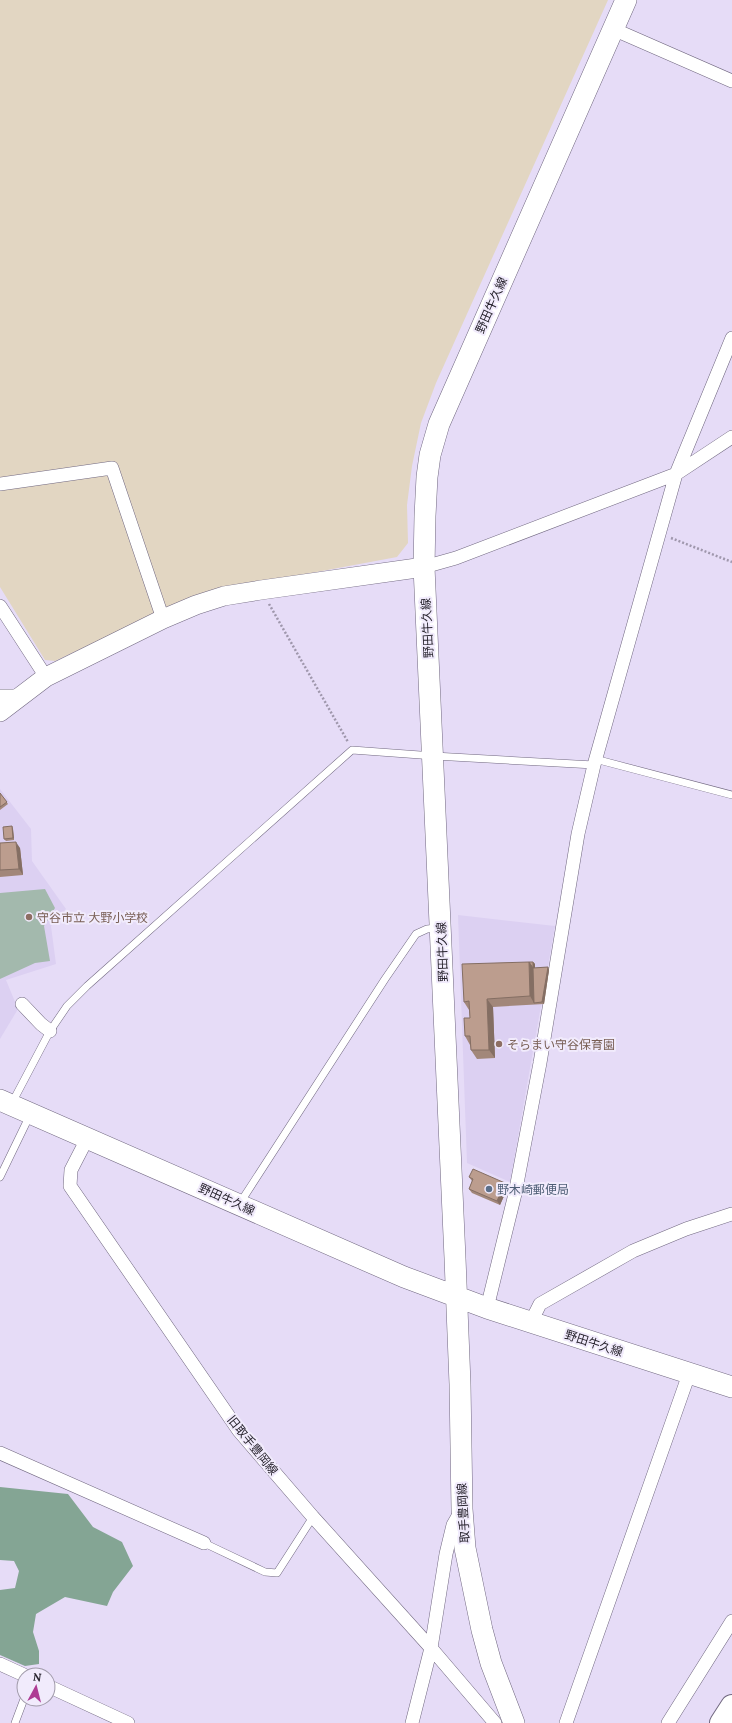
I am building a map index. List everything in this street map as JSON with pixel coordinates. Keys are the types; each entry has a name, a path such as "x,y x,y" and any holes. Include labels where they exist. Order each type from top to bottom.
{"highway":[{"path":"721,1723 732,1706"}],"main road":[{"name":"野田牛久線","path":"456,1296 434,756 424,567 427,477 430,455 439,424 626,0"},
{"name":"野田牛久線","path":"6,1102 397,1274 487,1308 732,1387"},
{"name":"取手豊岡線","path":"456,1296 460,1377 462,1509 465,1548 482,1630 491,1664 514,1723"}],"street":[{"path":"613,29 732,81"},
{"path":"487,1308 515,1194 540,1063 578,834 595,762 676,474 732,338"},
{"path":"0,712 46,677 163,619 196,605 224,596 424,567 456,558 676,474 732,437"},
{"path":"0,484 112,468 163,619"},
{"path":"0,606 46,677"},
{"path":"0,696 22,696"},
{"path":"22,1004 41,1024 50,1031"},
{"name":"旧取手豊岡線","path":"88,1137 71,1170 70,1186 239,1431 313,1517 431,1648 495,1723"},
{"path":"531,1322 540,1304 633,1251 686,1229 732,1214"},
{"path":"566,1723 689,1374"},
{"path":"0,1453 204,1543"},
{"path":"412,1723 431,1648 446,1554 454,1525 462,1509"},
{"path":"668,1723 732,1621"},
{"path":"0,1664 16,1671"},
{"path":"56,1690 128,1723"}],"lane":[{"path":"6,1102 67,1006 87,986 352,750 434,756 595,762 732,795"},
{"path":"239,1204 385,979 416,934 427,929 441,927"},
{"path":"0,1177 30,1113"},
{"path":"204,1543 265,1572 277,1573 313,1517"},
{"path":"15,1723 21,1707"}],"path":[{"path":"659,534 732,562"},
{"path":"261,590 352,750"}],"shaded area":[{"path":"0,0 608,0 436,383 421,423 412,466 407,505 408,543 397,557 258,583 158,613 55,661 45,660 0,587"},
{"name":"守谷市立 大野小学校","path":"0,789 31,829 32,861 66,909 51,926 56,964 6,980 18,1009 0,1039"},
{"name":"そらまい守谷保育園","path":"458,915 555,926 510,1182 467,1163"}],"green space":[{"path":"45,889 55,908 44,926 50,961 35,963 0,979 0,893"},
{"path":"0,1487 68,1494 93,1527 122,1542 133,1566 113,1592 107,1606 65,1597 36,1614 33,1632 39,1651 39,1664 25,1666 0,1655 0,1590 15,1588 19,1571 14,1561 0,1560"}],"building":[{"path":"0,793 7,802 0,807"},
{"path":"12,826 13,838 4,839 3,827"},
{"path":"16,842 19,869 0,870 0,843"},
{"path":"529,962 530,996 487,999 489,1050 471,1050 470,1036 465,1036 464,1018 470,1018 469,1001 464,1002 462,964"},
{"path":"529,962 533,962 533,968"},
{"path":"548,967 542,1002 534,1003 533,968"},
{"path":"473,1169 505,1183 497,1201 469,1189 473,1179 469,1177"}],"place":[{"name":"守谷市立 大野小学校","path":"29,917"},
{"name":"そらまい守谷保育園","path":"499,1044"},
{"name":"野木崎郵便局","path":"489,1189"}]}
